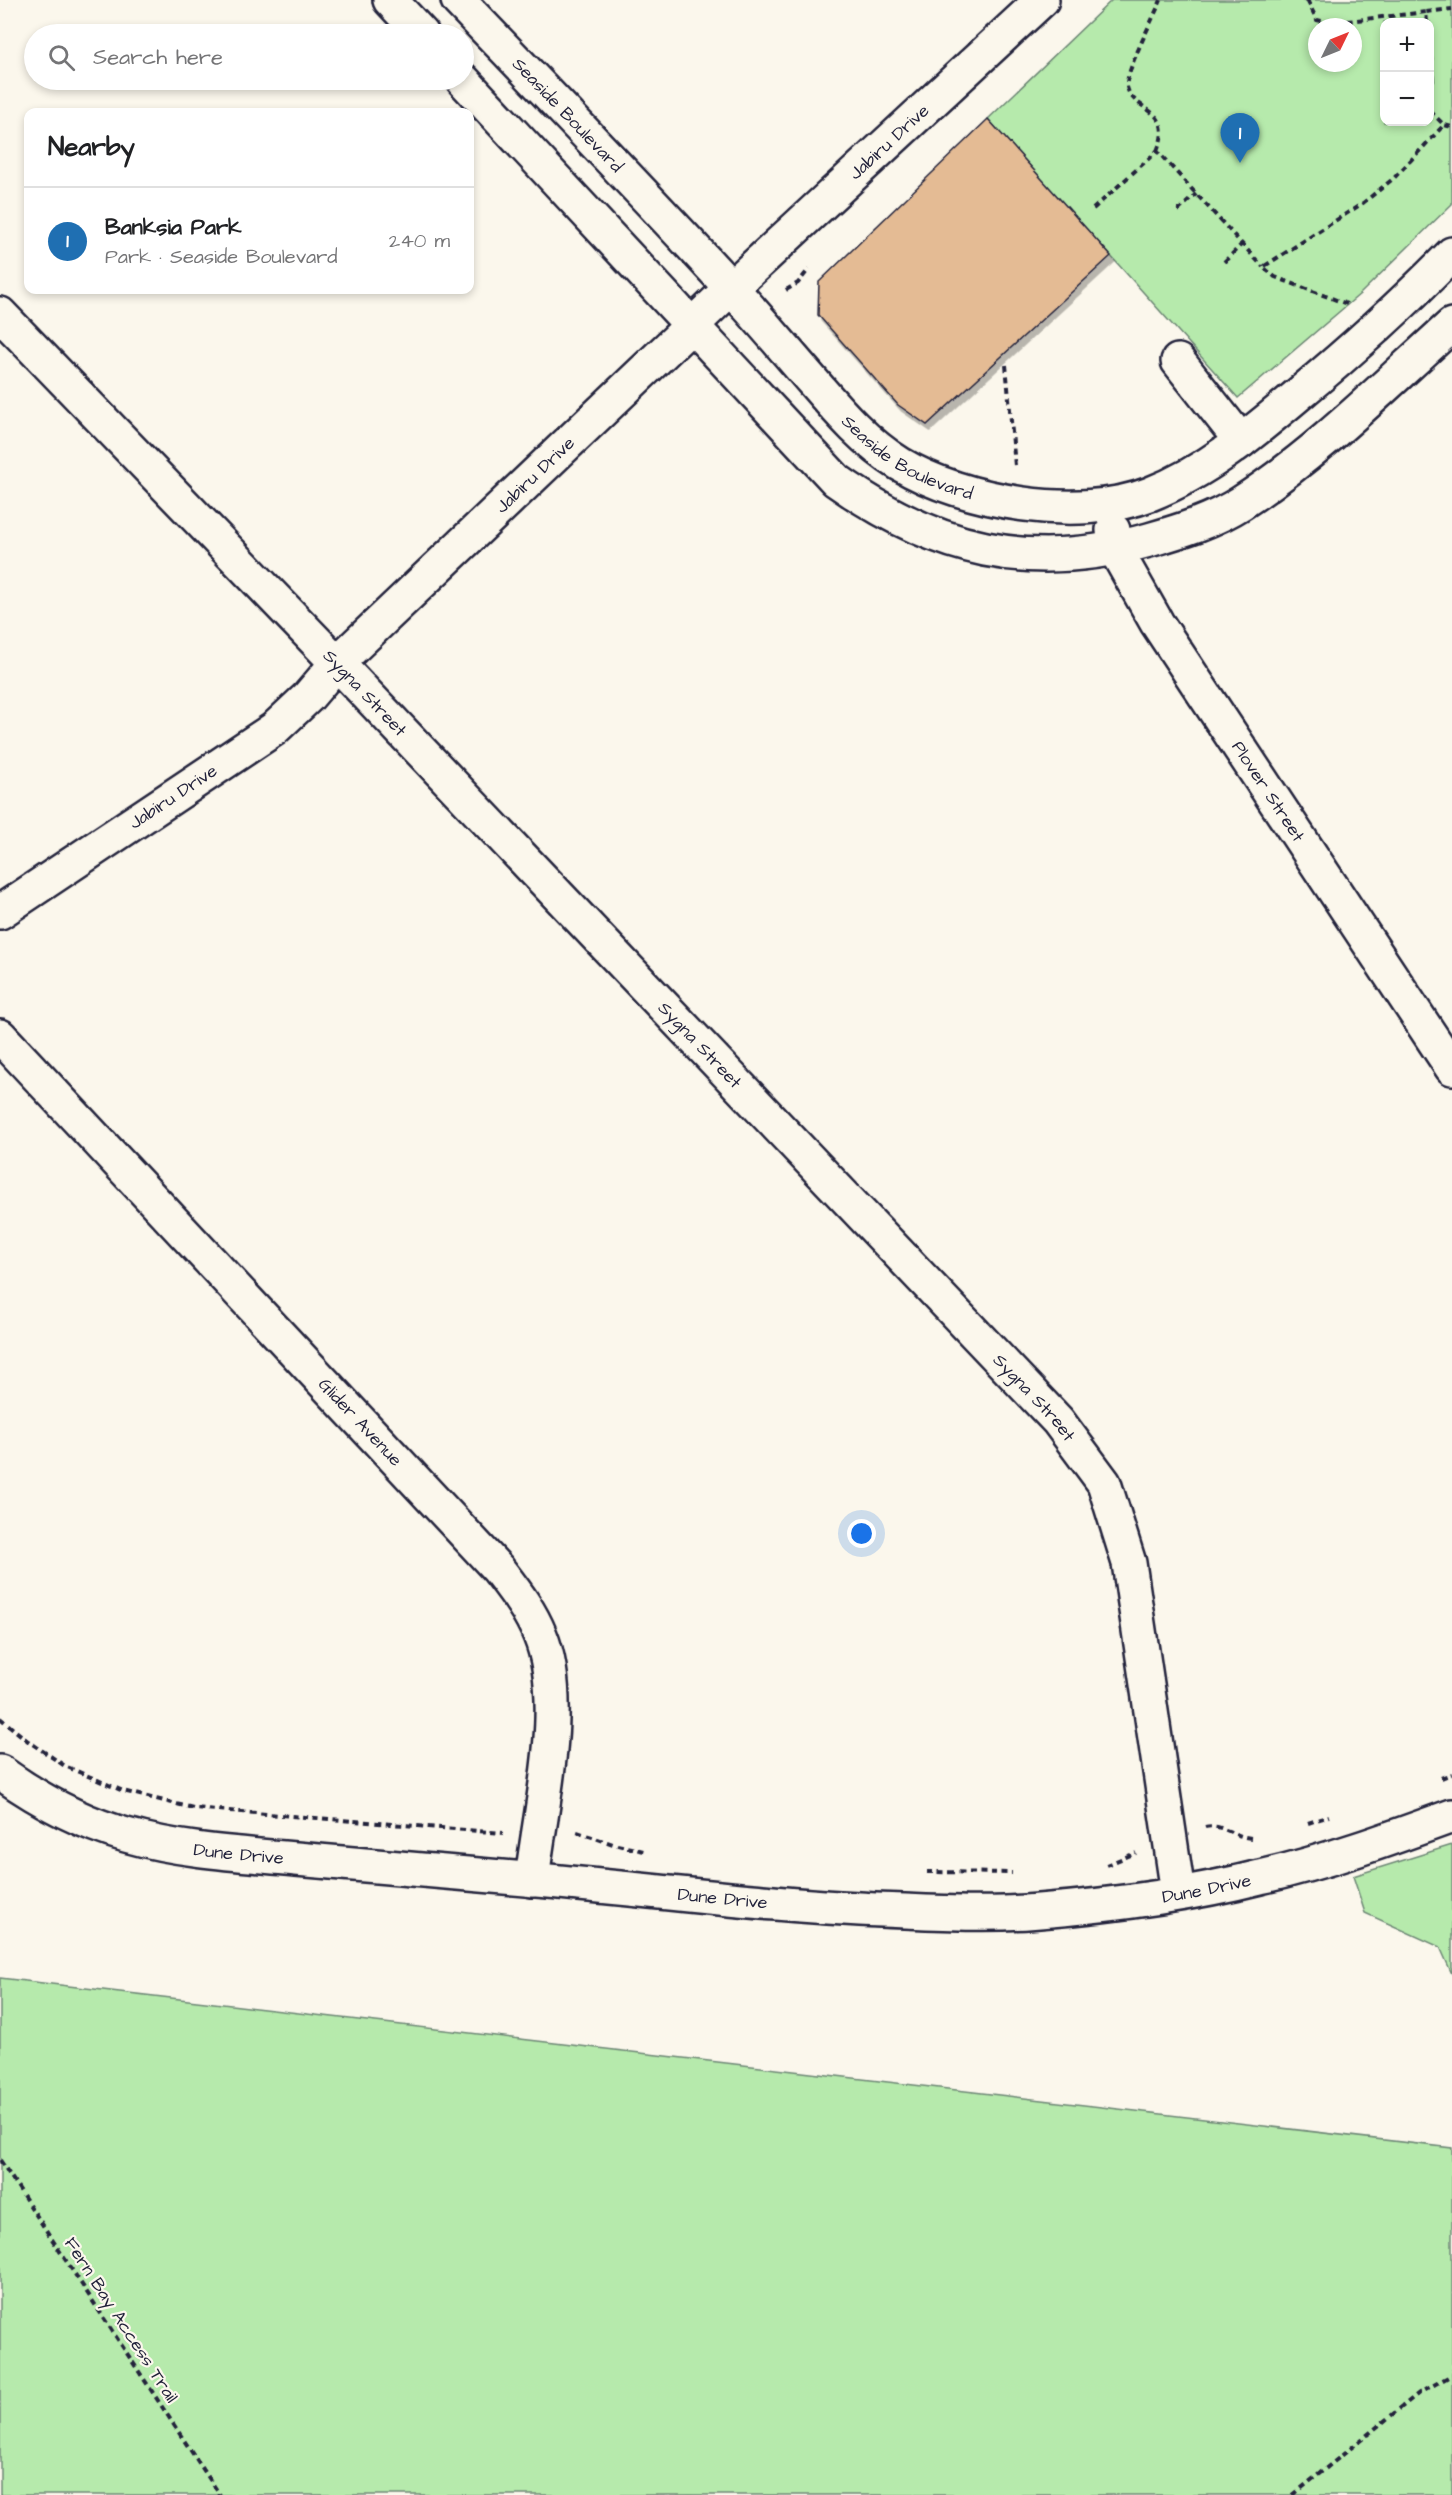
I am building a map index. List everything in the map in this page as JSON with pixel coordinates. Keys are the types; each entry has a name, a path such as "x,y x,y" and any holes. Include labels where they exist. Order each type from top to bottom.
{"street":[{"path":"390,0 413,24"},
{"name":"Seaside Boulevard","path":"458,0 731,288 841,414 871,443 900,464 954,489 991,499 1019,504 1063,507 1109,504 1147,496 1189,476 1241,441 1321,376 1452,254"},
{"name":"Jabiru Drive","path":"0,912 274,729 308,698 338,663 731,288 1042,0"},
{"path":"472,90 836,480 863,500 898,519 930,533 992,551 1033,556 1115,549 1174,533 1214,518 1239,504 1305,455 1452,325"},
{"name":"Sygna Street","path":"0,314 338,663 1058,1421 1104,1483 1129,1563 1178,1893"},
{"path":"1178,361 1241,441"},
{"name":"Plover Street","path":"1109,504 1115,549 1157,622 1452,1068"},
{"name":"Glider Avenue","path":"0,1036 498,1569 522,1600 541,1636 548,1666 554,1716 532,1880"},
{"name":"Dune Drive","path":"0,1772 25,1790 71,1815 125,1835 186,1849 819,1908 924,1912 1039,1911 1178,1893 1259,1878 1374,1845 1452,1816"}],"path":[{"path":"1093,209 1157,151 1163,136 1158,120 1132,95 1127,86 1128,73 1161,0"},
{"path":"1307,0 1317,20 1330,23 1452,9"},
{"path":"1426,12 1427,18"},
{"path":"1434,115 1444,125 1452,128"},
{"path":"1263,267 1363,203 1394,178 1444,125"},
{"path":"1157,151 1263,267 1275,277 1354,306"},
{"path":"1178,211 1196,194"},
{"path":"1224,262 1242,244"},
{"path":"1006,365 1016,470 1007,468"},
{"path":"0,1718 65,1766 123,1791 193,1808 495,1833 510,1832"},
{"path":"1436,1780 1452,1774"},
{"path":"1302,1825 1333,1815"},
{"path":"1198,1829 1212,1826 1241,1838 1264,1836"},
{"path":"574,1831 613,1844 647,1851"},
{"path":"1096,1866 1106,1865 1143,1850"},
{"path":"922,1872 1017,1873"},
{"name":"Fern Bay Access Trail","path":"0,2160 220,2495"},
{"path":"1293,2495 1419,2393 1452,2375"}],"green space":[{"path":"1112,0 1452,0 1452,204 1360,294 1238,398 988,119"},
{"path":"1452,1845 1452,1974 1440,1947 1365,1913 1353,1876"},
{"path":"0,1978 1452,2148 1452,2495 0,2495"}],"building":[{"path":"988,119 1111,256 927,425 898,405 818,315 819,282"}],"place":[{"name":"Banksia Park","path":"1240,163"}]}
